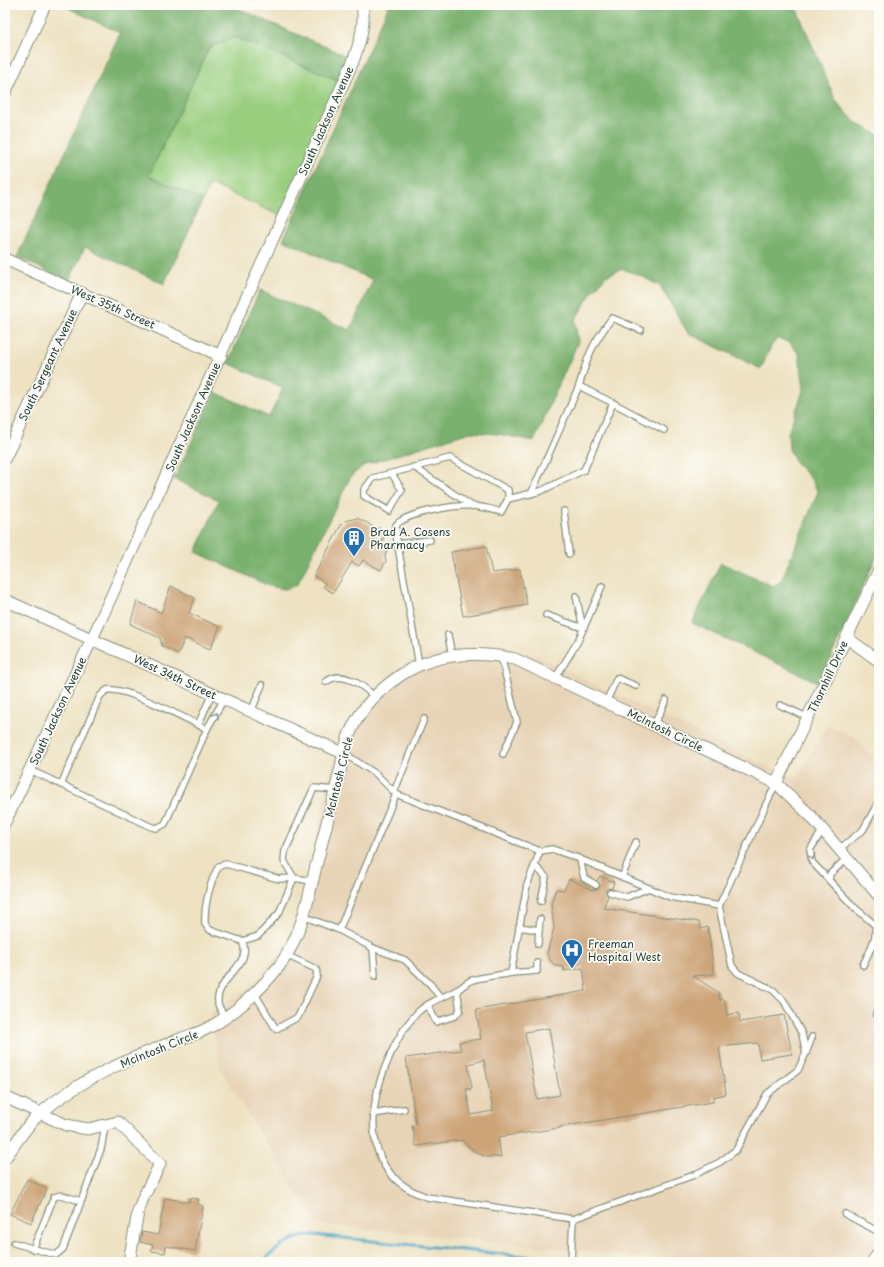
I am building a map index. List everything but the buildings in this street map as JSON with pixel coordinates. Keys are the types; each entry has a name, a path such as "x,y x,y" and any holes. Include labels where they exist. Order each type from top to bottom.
{"street":[{"path":"5,93 45,5"},
{"name":"South Jackson Avenue","path":"5,822 92,639 352,64 363,29 364,13 362,5"},
{"name":"West 35th Street","path":"5,258 221,356"},
{"name":"South Sergeant Avenue","path":"5,458 82,293"},
{"name":"Thornhill Drive","path":"776,783 809,718 879,570"},
{"name":"West 34th Street","path":"5,600 344,754"},
{"path":"847,638 879,661"},
{"name":"McIntosh Circle","path":"5,1158 40,1113 84,1083 117,1066 202,1031 225,1017 255,994 286,955 303,916 349,734 358,718 375,697 395,679 419,665 452,656 473,654 501,656 515,659 556,677 776,783 810,815 838,850 879,896"},
{"path":"5,1098 66,1125 88,1129 118,1122 160,1164 143,1198 138,1212 129,1262"},
{"path":"872,1262 879,1253"}],"lane":[{"path":"531,494 579,386 590,351 597,337 612,318 641,330"},
{"path":"579,386 664,430"},
{"path":"508,499 541,491 584,470 613,403"},
{"path":"392,474 402,490 389,511 364,496 364,490 373,478 450,458 508,490 508,499 501,512 472,506 444,509 400,520 396,525 419,665"},
{"path":"414,467 472,506"},
{"path":"564,511 569,554"},
{"path":"398,544 430,540"},
{"path":"556,677 569,656 602,586"},
{"path":"576,596 583,628"},
{"path":"546,615 583,628"},
{"path":"448,635 452,656"},
{"path":"501,656 517,722 503,754"},
{"path":"326,682 337,677 346,678 366,688 375,697"},
{"path":"606,702 617,678 636,686"},
{"path":"250,712 262,685"},
{"path":"61,785 100,696 107,690 119,690 207,729"},
{"path":"198,725 212,694"},
{"path":"30,770 152,827 160,827 165,824 207,729 224,699"},
{"path":"654,725 666,700"},
{"path":"780,705 809,718"},
{"path":"339,930 424,719"},
{"path":"344,754 376,774 395,793 540,851 552,849 580,859 670,898 719,906"},
{"path":"776,783 719,906 732,966 738,973 773,990 784,1001 802,1034 806,1053"},
{"path":"294,878 284,861 285,851 310,794 314,788 335,790"},
{"path":"838,850 863,830 878,803"},
{"path":"822,831 810,850 812,862 853,906 876,925 874,938 863,965"},
{"path":"622,877 636,842"},
{"path":"512,973 527,885 540,851"},
{"path":"580,859 584,878 596,885"},
{"path":"829,880 830,874 846,859"},
{"path":"294,878 279,913 258,936 242,941 210,930 205,924 204,914 215,874 219,866 226,864 279,879 294,878 312,881"},
{"path":"535,866 546,877 541,901"},
{"path":"610,892 627,897 649,888"},
{"path":"303,916 339,930 373,948 405,960 430,984 440,997"},
{"path":"538,944 540,919"},
{"path":"519,927 539,930"},
{"path":"225,1017 218,1003 219,993 244,957 245,948 242,941"},
{"path":"373,948 375,976"},
{"path":"255,994 276,1029 298,1017 317,976 316,969 286,955"},
{"path":"537,963 537,972 512,973 470,981 457,990 440,997 418,1011 398,1038 383,1072 375,1098 374,1136 377,1150 392,1176 415,1193 442,1199 573,1219 694,1175 720,1162 736,1150 766,1094 798,1070 812,1037"},
{"path":"428,1005 436,1022 455,1016 460,1010 457,990"},
{"path":"879,1007 876,1014 879,1016"},
{"path":"374,1114 404,1109"},
{"path":"14,1243 56,1255 63,1249 101,1149 105,1126"},
{"path":"33,1249 54,1197 61,1195 81,1201"},
{"path":"845,1214 879,1232"},
{"path":"571,1262 573,1219"}],"shaded area":[{"name":"Freeman Hospital West","path":"490,646 534,655 777,771 798,778 827,725 854,737 879,763 879,1262 693,1262 316,1224 221,1070 210,1013 248,989 282,951 301,910 332,768 363,701 406,663 441,651"}],"green space":[{"path":"62,5 230,5 351,58 340,81 235,37 209,48 149,176 203,200 164,284 85,247 69,281 17,257 120,33"},
{"path":"389,5 795,5 836,101 855,122 879,135 879,551 819,683 692,623 721,563 773,586 781,581 818,492 811,479 796,463 789,449 788,433 804,388 799,354 790,343 778,338 771,346 761,369 688,333 660,286 639,275 623,269 606,276 592,292 575,320 578,342 534,441 498,434 470,432 365,465 351,476 297,585 285,589 269,586 196,552 219,500 174,479 215,392 269,417 283,388 228,363 260,290 350,330 373,280 283,240"},
{"path":"235,37 340,81 281,216 210,184 203,200 148,176 209,48"}],"waterway":[{"path":"263,1262 279,1247 286,1243 299,1237 313,1235 563,1260"}],"place":[{"name":"Brad A. Cosens Pharmacy","path":"354,558"},
{"name":"Freeman Hospital West","path":"572,970"}]}
